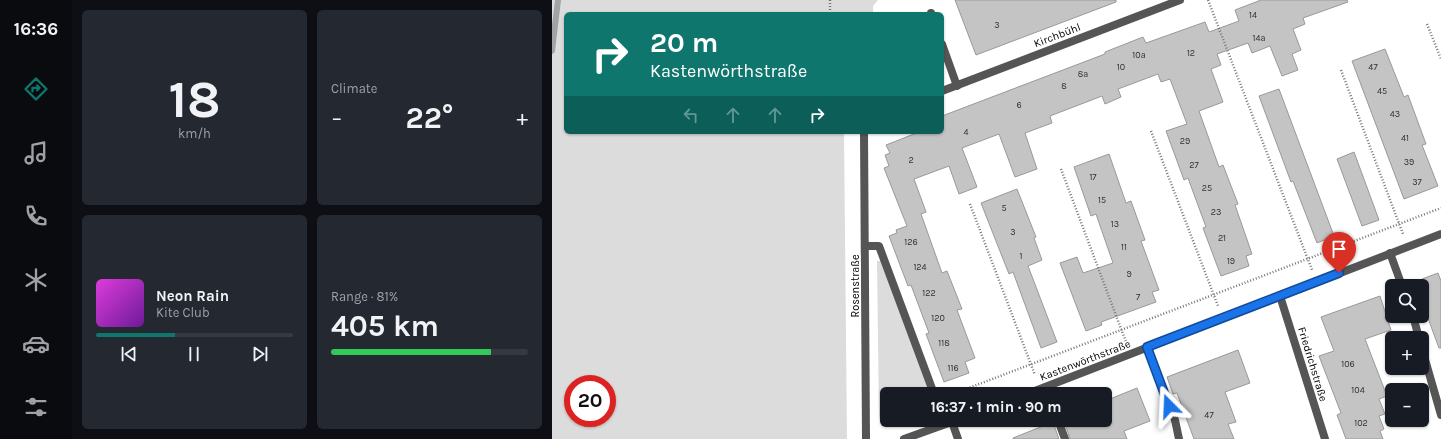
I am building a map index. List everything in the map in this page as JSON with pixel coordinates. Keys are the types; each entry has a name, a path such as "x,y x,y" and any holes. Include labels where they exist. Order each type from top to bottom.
{"street":[{"name":"Kirchbühl","path":"944,90 1180,0"},
{"path":"944,50 957,86"},
{"name":"Rosenstraße","path":"864,134 866,439"},
{"name":"Kastenwörthstraße","path":"1052,387 1147,347 1441,234"},
{"path":"865,246 880,246 931,387"},
{"path":"1390,253 1399,279"},
{"name":"Friedrichstraße","path":"1280,296 1325,439"},
{"path":"1147,347 1174,420 1179,439"},
{"path":"1429,373 1441,415"},
{"path":"904,439 936,427"},
{"path":"952,427 958,439"},
{"path":"1061,427 1066,439"}],"path":[{"path":"830,0 830,12"},
{"path":"1208,0 1316,281"},
{"path":"1427,24 1441,59"},
{"path":"1341,70 1408,247"},
{"path":"1151,132 1222,318"},
{"path":"1061,168 1130,354"},
{"path":"970,204 1031,364 1043,387"},
{"path":"971,387 1441,208"}],"shaded area":[{"path":"552,0 878,0 873,6 873,12 564,12 564,134 844,134 847,439 552,439"},
{"path":"877,261 881,261 927,387 880,387 879,417"}],"building":[{"path":"955,0 1116,0 1116,2 976,55"},
{"path":"1261,0 1347,0 1348,2 1303,18 1305,24 1293,29 1301,50 1292,54 1298,70 1282,76 1270,46 1252,53 1248,43 1217,54 1221,65 1211,69 1223,102 1199,111 1219,167 1223,165 1238,204 1235,205 1252,254 1246,256 1249,266 1221,276 1203,228 1206,227 1188,178 1184,180 1166,131 1187,124 1170,79 1161,82 1158,74 1118,89 1121,97 1105,104 1102,96 1050,116 1052,123 1025,133 1037,169 1015,177 999,134 962,148 977,187 959,194 949,166 914,179 926,212 921,214 942,273 947,271 962,309 957,310 975,358 965,362 969,373 944,382 926,334 929,333 911,285 908,286 889,236 897,233 896,230 907,226 884,168 889,166 885,155 890,153 886,145 914,134 944,134 944,115 1105,54 1105,52 1143,37 1146,43 1205,22 1209,32 1239,21 1235,10"},
{"path":"1385,49 1404,97 1408,95 1426,144 1422,145 1438,186 1404,199 1352,61"},
{"path":"1279,89 1334,236 1317,243 1293,181 1291,182 1259,96"},
{"path":"1354,152 1379,220 1362,226 1337,159"},
{"path":"1109,154 1126,203 1131,201 1145,240 1141,241 1159,290 1152,292 1156,302 1101,322 1102,325 1086,331 1060,263 1077,257 1083,273 1113,263 1096,214 1091,216 1074,167"},
{"path":"1017,189 1036,237 1034,238 1042,260 1028,266 1057,342 1041,348 1013,272 1009,274 981,203"},
{"path":"1438,273 1441,281 1441,348 1439,348 1429,321 1429,279 1422,279"},
{"path":"1380,296 1385,311 1385,323 1389,323 1391,330 1365,339 1385,391 1385,397 1379,399 1385,414 1379,416 1384,429 1380,431 1383,439 1346,439 1337,415 1341,413 1319,356 1334,351 1321,317"},
{"path":"1238,350 1250,383 1225,392 1236,422 1228,424 1234,439 1194,439 1177,393 1173,394 1167,377"},
{"path":"1137,388 1150,421 1124,431 1127,439 1070,439 1066,427 1112,427 1112,398"},
{"path":"1040,427 1055,427 1059,439 1013,439"}],"waterway":[{"path":"552,51 558,0"}],"route":[{"path":"1169,406 1147,347 1339,273"}]}
